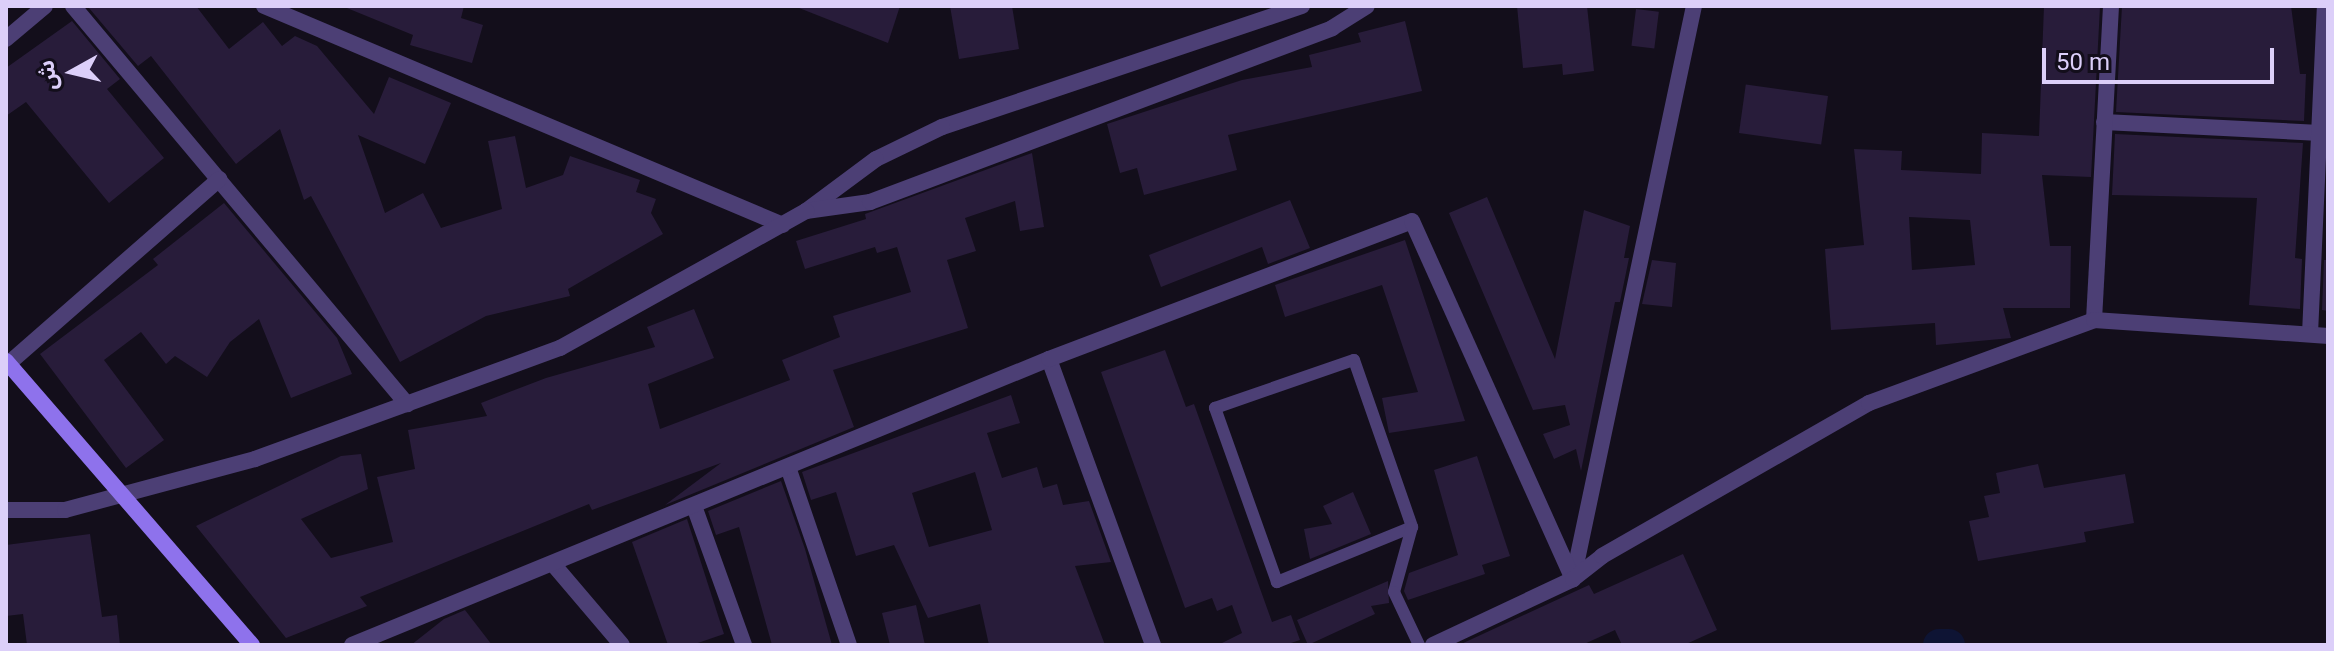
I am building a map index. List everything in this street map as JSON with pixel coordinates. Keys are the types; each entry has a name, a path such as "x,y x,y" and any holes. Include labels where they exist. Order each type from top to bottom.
{"street":[{"path":"6,39 45,6"},
{"path":"73,6 407,404"},
{"path":"264,6 783,225"},
{"path":"6,510 65,510 125,497 255,459 560,348 783,225 876,159 942,127 1302,6"},
{"path":"806,211 870,202 1332,28 1367,6"},
{"path":"1573,579 1694,6"},
{"path":"2094,320 2111,6"},
{"path":"2310,334 2321,240 2320,133 2325,6"},
{"path":"2104,122 2320,133"},
{"path":"219,179 7,363 252,645"},
{"path":"352,645 1049,359 1412,221 1573,579"},
{"path":"1433,645 1573,579 1602,556 1869,403 2094,320 2328,336"},
{"path":"1049,359 1153,645"},
{"path":"788,467 849,645"},
{"path":"694,506 744,645"},
{"path":"553,564 622,645"}],"lane":[{"path":"1412,527 1277,582 1215,408 1354,360 1412,527 1394,592 1419,645"}],"building":[{"path":"196,6 229,49 263,22 282,46 295,36 317,46 374,114 389,77 451,103 425,164 358,135 385,213 423,193 441,228 502,209 488,141 515,136 526,188 563,175 570,156 640,180 636,192 656,199 651,213 663,234 568,289 570,296 486,316 400,362 311,196 304,200 280,129 236,164 151,56 138,66 89,8"},
{"path":"342,6 464,6 461,18 483,25 472,63 410,45 413,35"},
{"path":"794,6 900,6 888,43"},
{"path":"950,6 1012,6 1019,49 959,59"},
{"path":"1517,6 1587,6 1594,71 1563,75 1562,64 1523,68"},
{"path":"2044,6 2100,7 2091,177 2042,175 2050,246 2071,246 2070,308 2003,308 2011,338 1936,345 1935,323 1831,330 1825,249 1864,245 1854,149 1902,151 1901,170 1981,174 1982,133 2039,136","holes":["1909,217 1970,220 1975,265 1912,270"]},
{"path":"2122,6 2291,6 2300,74 2306,74 2304,121 2116,112"},
{"path":"1636,9 1659,12 1654,49 1631,46"},
{"path":"72,21 120,79 107,89 164,158 109,203 26,102 6,116 6,68"},
{"path":"1405,21 1422,91 1228,135 1237,170 1144,195 1137,168 1120,173 1107,124 1242,80 1312,67 1309,55 1361,42 1358,33"},
{"path":"1746,84 1828,96 1821,145 1739,133"},
{"path":"2115,134 2303,143 2295,258 2302,259 2300,309 2249,305 2257,198 2112,195"},
{"path":"1032,153 1044,227 1020,231 1015,201 965,218 976,251 947,260 968,328 833,370 854,427 665,505 721,463 592,510 589,504 360,597 367,606 286,638 196,526 341,456 361,454 368,489 301,519 331,558 393,542 377,477 415,469 408,430 487,416 481,403 546,378 655,347 647,327 694,309 714,358 648,384 660,429 790,380 782,360 840,337 833,316 911,292 897,247 877,253 875,247 805,269 796,241 866,219 865,214"},
{"path":"1487,197 1555,359 1584,210 1630,226 1624,258 1629,258 1620,302 1615,302 1581,471 1576,449 1554,459 1543,434 1570,425 1565,405 1533,410 1449,213"},
{"path":"1290,200 1310,248 1268,264 1262,247 1161,287 1149,255"},
{"path":"224,203 337,338 352,374 291,398 259,319 230,342 207,377 175,356 166,364 141,332 104,360 164,440 126,468 40,354 158,265 153,259"},
{"path":"1405,240 1465,421 1389,433 1382,398 1418,392 1382,285 1285,317 1275,285"},
{"path":"1652,260 1676,263 1672,307 1642,304"},
{"path":"2324,260 2328,260 2328,311 2322,310"},
{"path":"1165,350 1186,407 1194,404 1272,622 1291,615 1300,640 1285,645 1218,645 1242,633 1232,605 1217,611 1212,598 1185,608 1101,372"},
{"path":"1011,395 1020,423 987,433 1002,478 1037,467 1043,488 1057,484 1063,505 1089,501 1111,562 1075,566 1105,645 989,645 980,604 928,618 894,545 856,556 836,492 811,500 802,472","holes":["975,472 992,530 929,547 912,493"]},
{"path":"1477,456 1510,556 1482,565 1485,574 1408,600 1404,591 1409,573 1458,555 1434,470"},
{"path":"2038,464 2044,488 2125,474 2134,523 2084,532 2086,542 1978,561 1969,521 1989,517 1984,496 2000,493 1996,473"},
{"path":"781,481 805,549 832,645 772,645 739,527 716,535 708,511"},
{"path":"1353,492 1371,534 1310,559 1304,529 1332,524 1323,506"},
{"path":"687,519 724,634 692,645 668,645 632,542"},
{"path":"90,534 102,617 117,615 120,645 27,645 23,614 6,616 6,545"},
{"path":"1683,554 1717,630 1684,645 1622,645 1615,630 1582,645 1459,645 1589,585 1594,594"},
{"path":"1388,581 1389,603 1371,606 1375,614 1308,645 1297,620"},
{"path":"916,605 925,645 890,645 882,613"},
{"path":"465,610 492,645 411,645 444,619"}],"waterway":[{"path":"1939,645 1949,645"}]}
